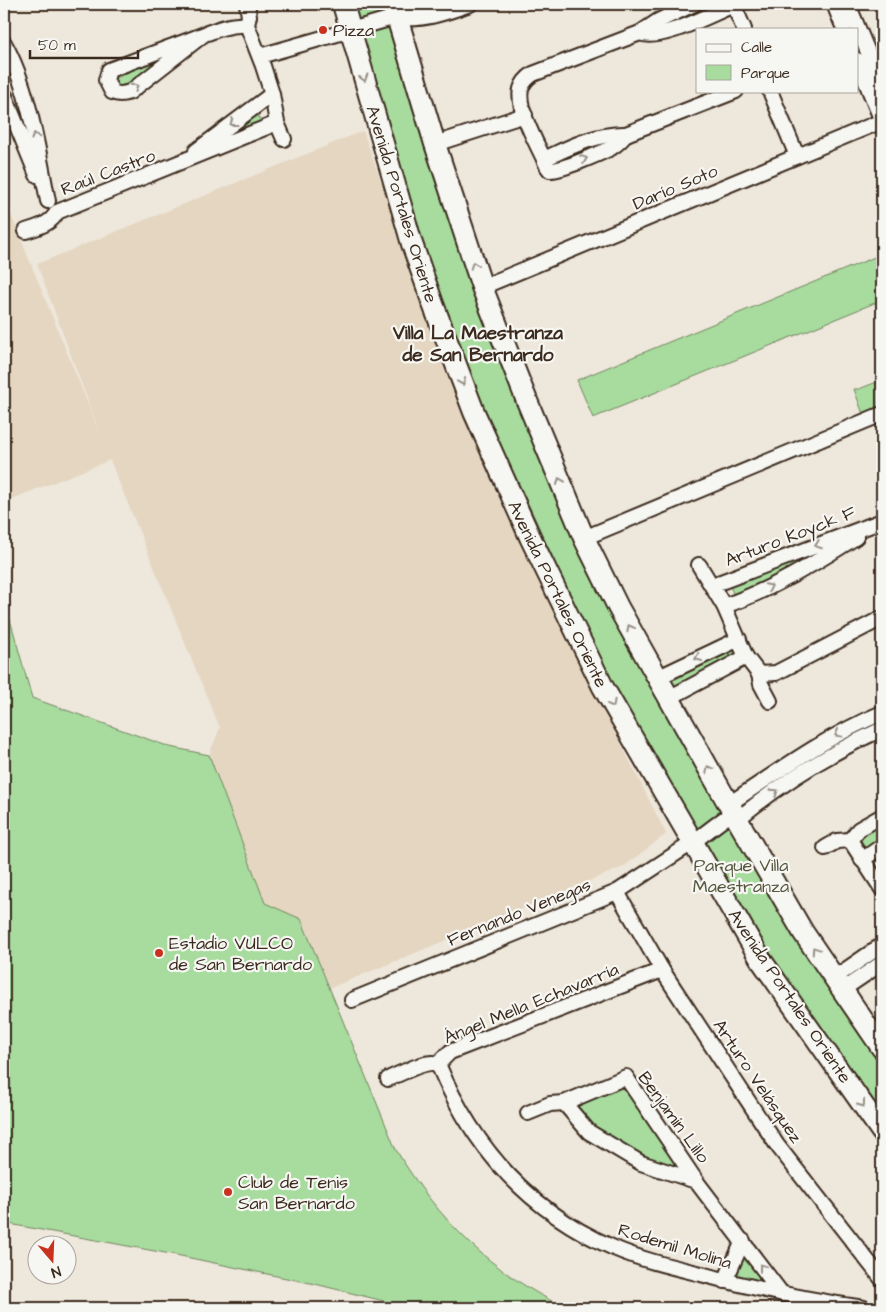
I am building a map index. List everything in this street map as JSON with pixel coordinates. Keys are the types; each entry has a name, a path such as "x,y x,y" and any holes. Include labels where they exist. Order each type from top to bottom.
{"street":[{"path":"247,4 249,16 247,25 260,56 272,94 277,124 284,139"},
{"name":"Avenida Portales Oriente","path":"343,4 412,244 448,346 474,412 530,537 603,686 761,960 882,1132"},
{"path":"260,56 350,31 395,10 420,4"},
{"path":"395,10 408,19 419,18 470,4"},
{"path":"694,4 658,21 640,33 528,78 522,86 520,96 525,115 544,159 550,170 556,170 605,151 617,144 626,134 733,92"},
{"path":"640,33 651,35 666,32 734,4 744,28"},
{"path":"834,4 844,28"},
{"path":"848,4 858,28"},
{"path":"395,10 435,144 482,287 584,538 618,607 657,678 803,932 882,1048"},
{"path":"203,35 130,92 123,94 112,92 106,80 109,70 203,35 229,26 247,25"},
{"path":"858,28 882,86"},
{"path":"4,43 12,57 24,95 52,206"},
{"path":"858,62 882,121"},
{"path":"770,92 797,156"},
{"path":"4,94 52,206"},
{"name":"Raúl Castro","path":"179,164 272,94"},
{"path":"435,144 525,115"},
{"name":"Darío Soto","path":"482,287 882,121"},
{"name":"Raúl Castro","path":"26,231 48,223 55,217 52,206 179,164 277,124"},
{"path":"584,538 882,414"},
{"name":"Arturo Koyck F","path":"712,585 881,522"},
{"name":"Arturo Koyck F","path":"724,606 744,599 813,565 881,522"},
{"path":"699,565 724,606 746,657 759,674 761,684 770,701"},
{"path":"759,674 776,672 882,618"},
{"path":"857,632 882,624"},
{"path":"657,678 739,639"},
{"path":"669,698 746,657"},
{"path":"733,812 735,800 803,755 860,722 882,713"},
{"path":"733,812 744,814 791,780 857,740 882,728"},
{"name":"Fernando Venegas","path":"352,1000 617,892 692,843 733,812"},
{"path":"825,848 837,841 850,840 859,829 882,816"},
{"path":"850,840 882,889"},
{"path":"862,860 882,846"},
{"name":"Arturo Velásquez","path":"617,892 662,970 776,1145 882,1279"},
{"path":"838,984 882,945"},
{"path":"838,984 882,963"},
{"name":"Ángel Mella Echavarría","path":"388,1079 424,1064 434,1062 438,1064 450,1052 662,970"},
{"name":"Rodemil Molina","path":"438,1064 458,1107 483,1147 515,1183 552,1214 572,1227 637,1257 782,1294 864,1308"},
{"name":"Benjamín Lillo","path":"528,1113 550,1104 564,1103 626,1077 696,1181 782,1294"},
{"name":"Benjamín Lillo","path":"564,1103 589,1132 641,1163 696,1181"},
{"path":"725,1281 743,1241"}],"shaded area":[{"path":"871,4 882,4 882,32"},
{"path":"363,131 441,352 497,495 666,834 623,867 330,988 301,919 265,903 209,755 220,728 110,460 4,502 4,198 101,436 37,264"}],"green space":[{"name":"Parque Villa Maestranza","path":"350,4 391,4 561,497 882,1053 882,1118 726,891 603,666 482,404 447,314 421,241"},
{"path":"175,50 119,92 112,80"},
{"path":"255,111 262,123 198,148"},
{"path":"882,254 882,300 593,418 577,380"},
{"path":"882,380 882,407 864,417 854,389 859,389"},
{"path":"824,551 735,598 730,586"},
{"name":"Estadio VULCO de San Bernardo","path":"4,598 32,698 170,747 209,755 265,903 301,919 396,1150 412,1175 448,1221 490,1261 539,1294 566,1308 412,1308 315,1284 78,1237 78,1234 63,1234 4,1223"},
{"path":"733,646 737,655 674,687 669,678"},
{"path":"882,822 882,837 866,848 857,834"},
{"path":"624,1087 682,1170 647,1160 595,1130 573,1106"},
{"path":"745,1252 768,1284 737,1275"}],"railway":[{"path":"880,4 882,9"}],"place":[{"name":"Pizza","path":"323,30"},
{"name":"Estadio VULCO de San Bernardo","path":"159,953"},
{"name":"Club de Tenis San Bernardo","path":"228,1192"}],"district":[{"name":"Villa La Maestranza de San Bernardo","path":"478,343"}]}
